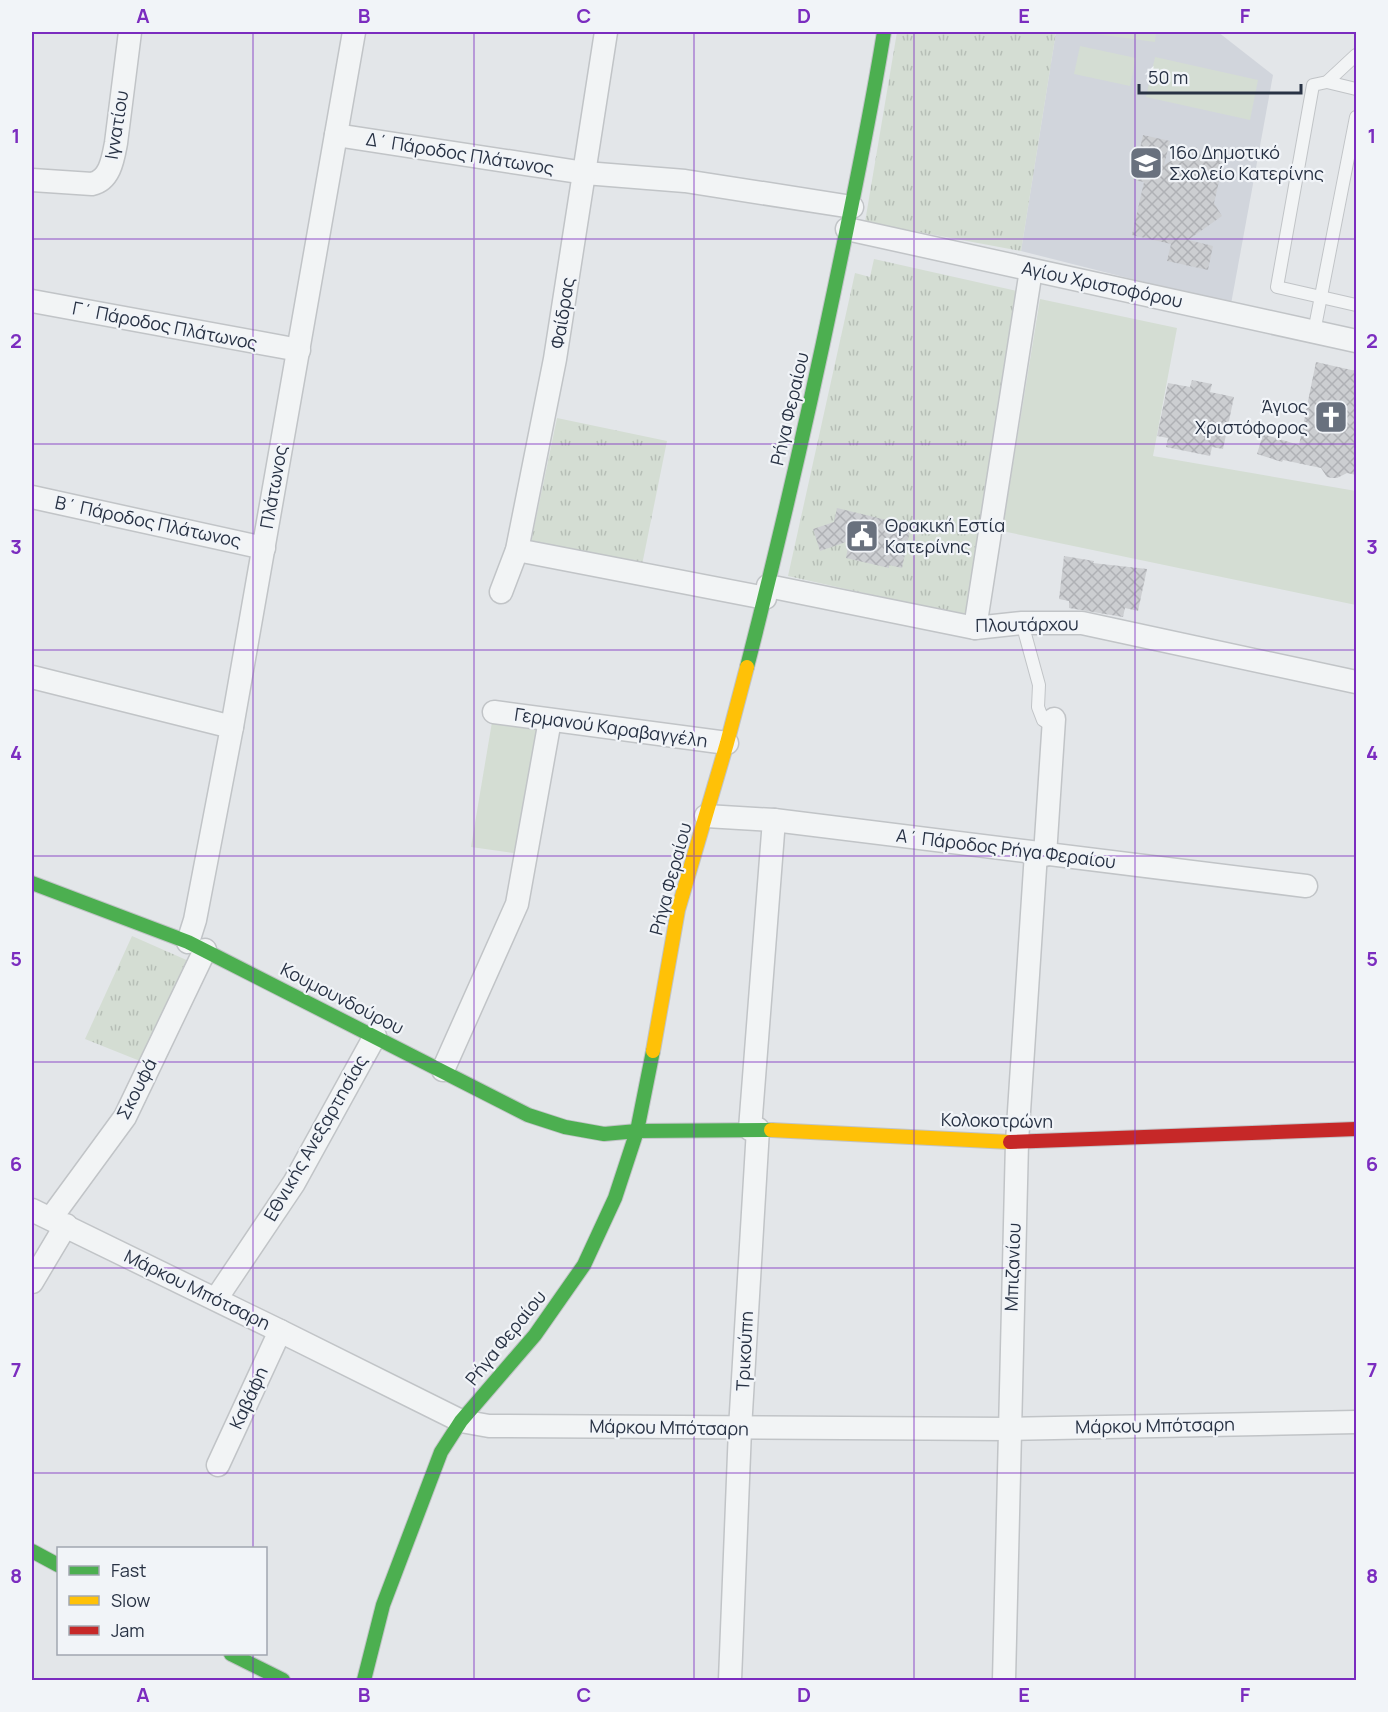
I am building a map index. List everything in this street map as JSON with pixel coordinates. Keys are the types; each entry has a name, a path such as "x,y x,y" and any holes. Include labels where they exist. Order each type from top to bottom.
{"street":[{"name":"Ιγνατίου","path":"32,180 92,184 102,180 106,175 116,143 130,32"},
{"name":"Πλάτωνος","path":"196,946 195,920 232,727 354,32"},
{"name":"Φαίδρας","path":"501,591 517,550 555,359 606,32"},
{"name":"Ρήγα Φεραίου","path":"364,1680 383,1605 441,1452 461,1421 535,1335 584,1265 615,1198 637,1131 645,1098 678,910 727,743 766,592 814,386 870,118 884,32"},
{"name":"Δ΄ Πάροδος Πλάτωνος","path":"336,135 585,173 685,181 852,207"},
{"name":"Αγίου Χριστοφόρου","path":"847,229 1356,341"},
{"path":"975,628 1031,270"},
{"name":"Γ΄ Πάροδος Πλάτωνος","path":"32,301 299,350"},
{"name":"Β΄ Πάροδος Πλάτωνος","path":"32,497 264,548"},
{"name":"Πλουτάρχου","path":"517,550 975,628 1022,624 1082,623 1356,682"},
{"path":"32,677 232,727"},
{"name":"Γερμανού Καραβαγγέλη","path":"494,712 727,743"},
{"path":"443,1070 517,904 550,720"},
{"name":"Μπιζανίου","path":"1004,1680 1017,1142 1040,854 1054,723"},
{"name":"Α΄ Πάροδος Ρήγα Φεραίου","path":"705,816 774,820 1306,886"},
{"name":"Τρικούπη","path":"730,1680 754,1129 774,820"},
{"name":"Κουμουνδούρου","path":"32,883 196,946 528,1115 565,1127 604,1134 637,1131"},
{"name":"Σκουφά","path":"32,1282 50,1218 125,1117 196,946"},
{"name":"Εθνικής Ανεξαρτησίας","path":"216,1299 294,1183 375,1036"},
{"name":"Κολοκοτρώνη","path":"637,1131 754,1129 1017,1142 1356,1129"},
{"name":"Μάρκου Μπότσαρη","path":"50,1218 461,1421 489,1426 1009,1430 1356,1422"},
{"name":"Καβάφη","path":"218,1465 280,1331"},
{"path":"32,1551 57,1564"},
{"path":"235,1655 283,1680"}],"lane":[{"path":"1327,82 1356,55"},
{"path":"1356,89 1327,82 1313,85 1277,287 1356,305"},
{"path":"1314,332 1356,117"},
{"path":"1022,624 1039,685 1038,707 1043,720 1054,723"}],"shaded area":[{"name":"16ο Δημοτικό Σχολείο Κατερίνης","path":"1056,32 1218,32 1273,75 1231,304 1021,251"}],"green space":[{"path":"897,32 1056,32 1021,251 865,222"},
{"path":"1080,32 1156,32 1155,42"},
{"path":"1080,46 1136,58 1130,86 1074,74"},
{"path":"1155,57 1258,80 1250,120 1146,97"},
{"path":"874,259 1017,291 966,616 788,576 855,273 870,277"},
{"path":"1040,299 1177,328 1153,456 1356,491 1356,605 1002,531"},
{"path":"557,418 667,441 642,565 531,542"},
{"path":"493,716 543,723 520,854 471,847"},
{"path":"132,936 191,962 145,1063 85,1039"}],"building":[{"path":"1143,135 1170,141 1164,165 1196,147 1201,155 1224,160 1214,203 1222,216 1188,240 1213,246 1208,270 1167,261 1171,244 1132,235 1144,182 1133,180"},
{"name":"Άγιος Χριστόφορος","path":"1316,362 1356,371 1356,475 1347,473 1337,478 1327,477 1321,468 1283,460 1282,462 1257,454 1263,434 1299,445"},
{"path":"1192,380 1212,384 1210,392 1234,397 1223,449 1212,447 1210,456 1166,447 1168,438 1157,436 1168,383 1190,387"},
{"name":"Θρακική Εστία Κατερίνης","path":"837,508 911,526 902,568 889,565 889,568 846,558 849,541 820,551 813,529 834,522"},
{"path":"1064,556 1094,561 1093,563 1147,569 1138,611 1125,608 1123,617 1069,608 1069,601 1059,599"}],"traffic: fast":[{"path":"747,667 782,526 824,338 884,32"},
{"path":"32,883 188,942 528,1115 565,1127 604,1134 637,1131 771,1130"},
{"path":"364,1680 383,1605 441,1452 461,1421 535,1335 584,1265 615,1198 637,1131 653,1051"},
{"path":"32,1551 57,1564"},
{"path":"233,1655 283,1680"}],"traffic: slow":[{"path":"653,1051 678,910 747,667"},
{"path":"771,1130 1010,1142"}],"traffic: jam":[{"path":"1010,1142 1356,1129"}],"place":[{"name":"16ο Δημοτικό Σχολείο Κατερίνης","path":"1146,163"},
{"name":"Άγιος Χριστόφορος","path":"1331,417"},
{"name":"Θρακική Εστία Κατερίνης","path":"862,536"}]}
